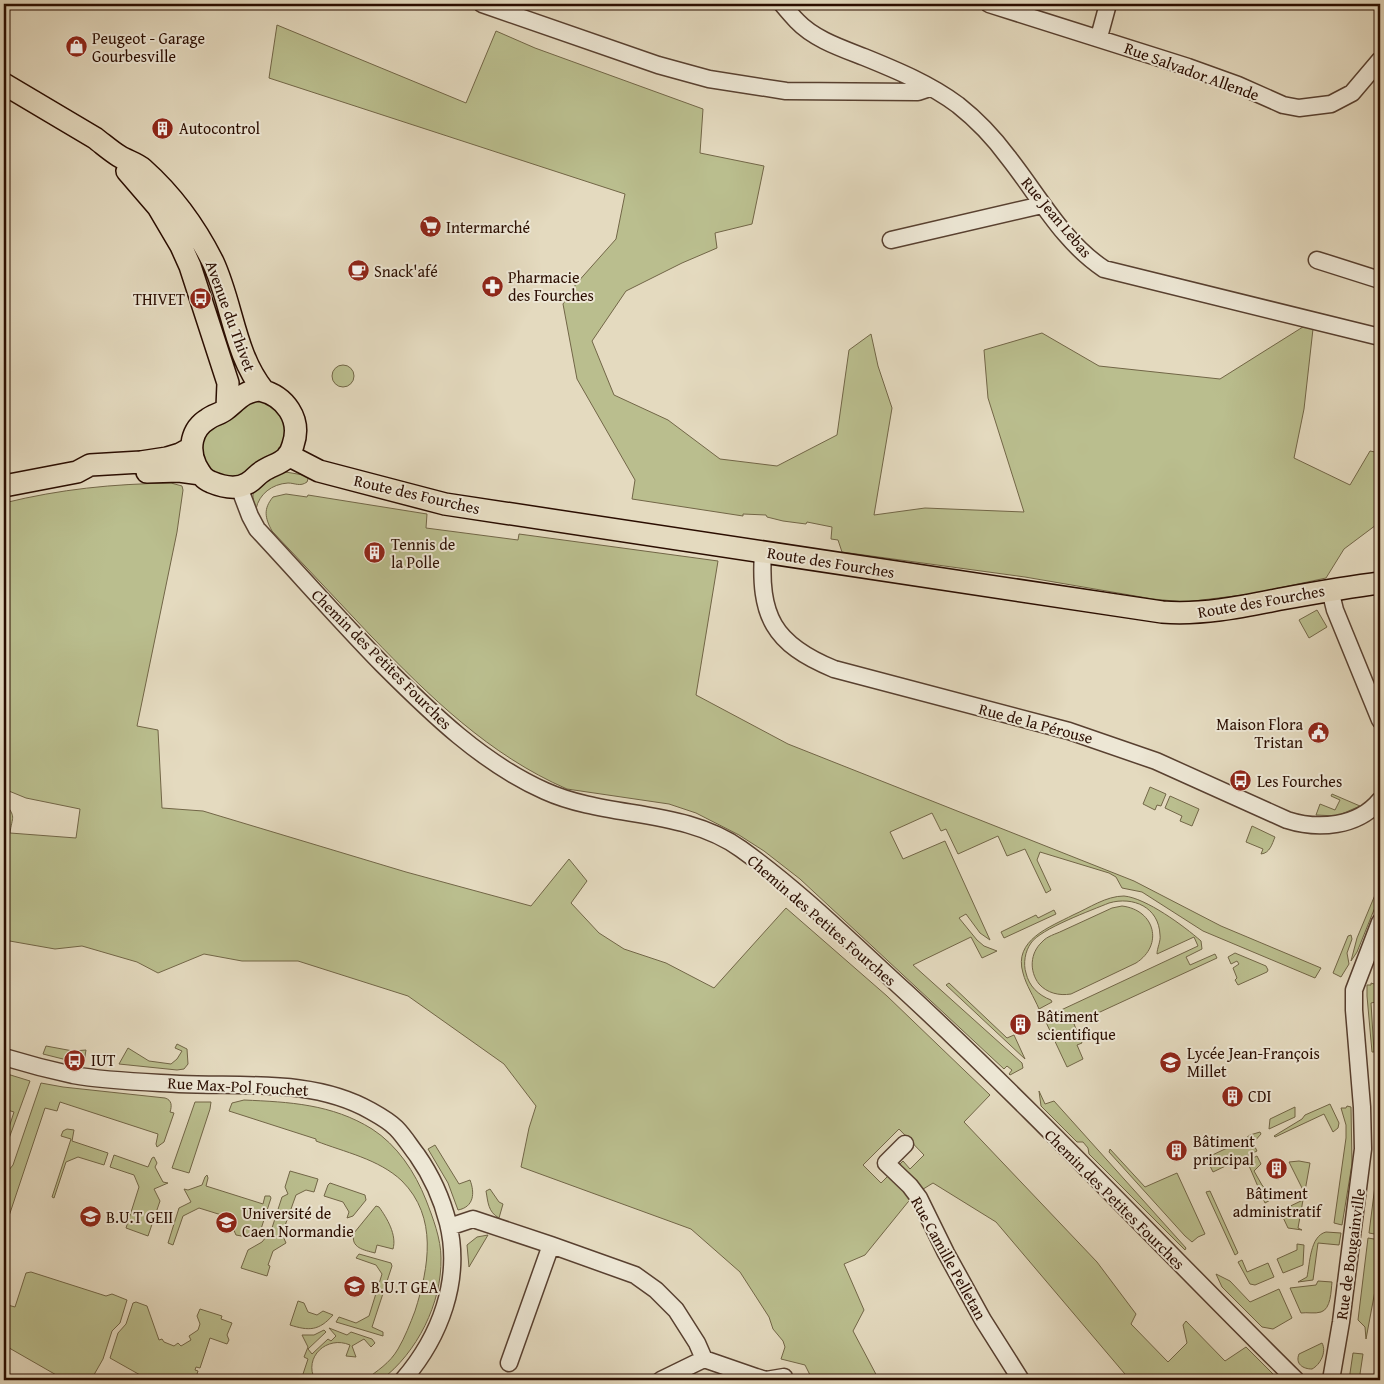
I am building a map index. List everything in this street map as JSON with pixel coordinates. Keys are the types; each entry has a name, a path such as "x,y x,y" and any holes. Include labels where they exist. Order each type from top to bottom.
{"main road":[{"name":"Avenue du Thivet","path":"4,84 97,140 118,156 140,167 157,182 202,242 221,282 247,365 255,380 264,391"},
{"name":"Avenue du Thivet","path":"118,156 128,173 158,207 182,246 228,383 227,408"},
{"path":"252,391 264,391 282,400 291,413 296,434 288,455 284,460 260,472 248,484 239,487 223,486 208,480 201,474 191,448 193,437 201,424 208,418 224,411 243,394 252,391"},
{"path":"4,486 77,472 90,465 141,462 166,458 191,448"},
{"name":"Route des Fourches","path":"288,455 319,471 445,504 1181,614 1225,611 1330,590 1380,583"},
{"path":"77,472 90,475 168,471 201,474"}],"street":[{"path":"482,4 658,65 709,78 786,91 918,92 930,88"},
{"name":"Rue Jean Lebas","path":"782,4 798,22 830,44 904,74 958,106 978,123 1008,157 1042,205 1072,240 1091,260 1104,269 1380,337"},
{"name":"Rue Salvador Allende","path":"990,4 1098,37 1238,85 1284,105 1299,108 1331,104 1352,93 1380,60"},
{"path":"1098,37 1108,4"},
{"path":"890,240 1042,205"},
{"path":"1317,260 1380,280"},
{"name":"Chemin des Petites Fourches","path":"239,487 257,529 393,675 421,702 476,749 533,785 564,799 685,824 713,834 741,849 818,912 974,1056 1296,1380"},
{"name":"Rue de la Pérouse","path":"763,551 762,590 771,618 778,631 794,648 817,662 834,669 1106,742 1156,761 1295,823 1313,826 1331,825 1358,817 1378,806"},
{"path":"1330,590 1335,610 1380,720"},
{"name":"Rue de Bougainville","path":"1331,1380 1363,1149 1354,990 1380,922"},
{"name":"Rue Max-Pol Fouchet","path":"4,1057 39,1068 83,1076 176,1083 295,1088 326,1093 348,1100 377,1114 391,1124 401,1133 429,1175 440,1199 449,1227 453,1258 449,1289 443,1312 430,1342 413,1369 403,1380"},
{"name":"Rue Camille Pelletan","path":"905,1144 886,1162 919,1198 946,1253 983,1320 1020,1380"},
{"path":"449,1227 473,1219 625,1270 644,1280 676,1310 697,1343 704,1359 756,1379 766,1380 784,1377"},
{"path":"509,1364 551,1244"},
{"path":"661,1380 704,1359"}],"green space":[{"path":"277,25 466,103 496,31 535,48 703,109 700,153 764,166 752,224 715,233 717,248 626,291 592,341 614,395 668,420 720,459 777,466 837,435 849,350 871,334 878,366 892,408 874,515 925,508 1024,512 988,398 984,350 1042,333 1099,366 1220,379 1314,320 1304,409 1294,458 1350,485 1370,451 1380,453 1380,522 1344,549 1326,578 1251,594 1185,602 1153,599 1025,577 842,552 838,540 831,539 832,527 807,522 806,524 783,521 767,517 766,515 743,514 743,516 632,499 635,480 577,379 563,304 576,284 616,239 625,194 269,78"},
{"path":"343,365 351,368 354,376 351,384 343,387 335,384 332,376 335,368"},
{"path":"255,400 267,402 286,421 283,447 246,474 231,478 211,471 201,458 204,433"},
{"path":"280,471 309,476 307,482 302,484 288,483 277,485 267,491 263,494 256,509 253,501 254,489 262,481"},
{"path":"171,483 182,486 183,490 177,532 137,726 158,730 162,808 203,811 406,872 531,906 569,859 587,881 571,903 599,933 624,949 666,963 714,988 786,908 887,996 990,1095 964,1122 1097,1262 1136,1314 1131,1324 1168,1362 1187,1343 1183,1325 1186,1321 1225,1361 1246,1347 1279,1380 1130,1380 996,1222 933,1183 908,1202 865,1255 844,1264 864,1310 853,1331 879,1380 810,1380 811,1377 805,1365 781,1359 785,1347 783,1341 773,1329 769,1317 740,1272 691,1229 521,1167 529,1128 536,1106 504,1064 408,996 298,961 242,961 204,954 158,973 137,962 82,946 55,949 4,940 4,802 12,814 10,833 76,838 80,809 26,798 4,789 4,503 66,491 107,486","holes":["899,1129 924,1155 910,1169 903,1161 881,1183 863,1165"]},
{"path":"286,494 307,497 308,495 427,514 426,528 518,540 519,534 718,561 696,695 788,744 1134,881 1221,926 1321,968 1315,978 1203,931 1142,892 1122,888 1116,877 1109,873 1040,852 1037,860 1051,890 1046,893 1025,849 1007,856 998,836 958,854 946,829 941,831 932,813 890,832 903,859 945,841 990,940 980,933 966,914 959,918 977,940 984,946 997,951 982,958 971,937 913,965 1022,1063 1023,1068 1010,1075 1012,1070 1007,1066 1004,1069 800,879 764,851 739,835 696,813 669,804 567,789 512,759 462,723 393,659 272,531 266,510 273,497"},
{"path":"1317,610 1327,627 1309,638 1299,620"},
{"path":"1150,787 1166,794 1161,806 1157,805 1155,810 1143,804"},
{"path":"1332,794 1360,806 1337,816 1316,815 1320,804 1335,810 1340,800 1331,796"},
{"path":"1170,796 1199,809 1192,826 1180,821 1182,816 1165,808"},
{"path":"1252,826 1275,837 1267,852 1261,854 1263,849 1246,842"},
{"path":"1380,883 1380,895 1357,952 1351,961 1357,938"},
{"path":"1124,896 1154,907 1201,941 1202,949 1186,957 1190,965 1215,954 1217,958 1074,1024 1082,1043 1077,1045 1083,1059 1067,1067 1044,1018 1198,946 1194,937 1157,954 1160,937 1159,925 1150,911 1143,906 1127,901 1109,903 1055,926 1031,943 1027,950 1025,962 1027,978 1042,996 1052,1002 1039,1009 1026,982 1021,962 1023,952 1028,943 1044,930 1073,915 1104,900"},
{"path":"1122,906 1142,914 1152,929 1153,938 1145,956 1136,963 1071,994 1062,995 1054,993 1046,990 1039,984 1032,968 1032,962 1035,951 1044,940 1112,908"},
{"path":"1054,910 1056,914 1004,938 1001,932 1036,915 1038,918"},
{"path":"1351,935 1352,939 1347,953 1349,964 1341,977 1333,973 1348,936"},
{"path":"1235,953 1266,966 1267,972 1238,985 1233,968 1239,964 1237,961 1231,964 1228,957"},
{"path":"949,983 1007,1038 1014,1035 1025,1059 946,985"},
{"path":"1371,983 1380,986 1380,1001 1371,1003 1374,1052 1372,1052 1367,996 1367,985 1371,985"},
{"path":"177,1044 187,1049 188,1064 184,1069 177,1070 119,1064 128,1048 149,1061 171,1064 182,1051 175,1048"},
{"path":"46,1046 73,1051 86,1050 84,1062 78,1061 78,1058 68,1057 67,1060 43,1054"},
{"path":"4,1073 30,1081 4,1152 4,1143 14,1112 4,1109"},
{"path":"41,1083 165,1098 171,1104 170,1112 174,1113 164,1142 157,1147 158,1134 60,1102 57,1111 45,1108 5,1228 4,1176 13,1165"},
{"path":"1039,1091 1045,1104 1054,1101 1186,1248 1185,1250 1089,1154 1088,1148 1083,1142 1077,1142 1041,1106"},
{"path":"244,1100 294,1103 326,1109 357,1121 381,1135 397,1151 411,1169 422,1190 440,1243 440,1275 437,1292 425,1326 416,1341 406,1356 381,1380 365,1380 387,1363 398,1349 415,1311 424,1277 427,1243 426,1226 421,1210 413,1195 402,1181 383,1167 316,1141 316,1139 229,1111 232,1103"},
{"path":"195,1102 211,1102 189,1173 172,1168"},
{"path":"1330,1104 1339,1123 1338,1128 1333,1132 1324,1114 1274,1136 1302,1119 1305,1115"},
{"path":"1347,1106 1351,1107 1352,1164 1342,1225 1334,1223 1346,1138 1346,1125 1341,1108 1346,1108"},
{"path":"1295,1107 1295,1117 1269,1129 1270,1119"},
{"path":"67,1129 74,1130 72,1141 108,1153 104,1165 78,1157 66,1162 54,1198 52,1197 71,1139 61,1136 63,1131"},
{"path":"1260,1132 1261,1134 1253,1143 1257,1151 1213,1172 1206,1158 1242,1141 1250,1135"},
{"path":"435,1145 459,1184 470,1180 473,1194 472,1199 467,1206 458,1210 448,1183 428,1149"},
{"path":"1380,1146 1380,1235 1369,1233"},
{"path":"1110,1149 1145,1187 1177,1173 1205,1234 1192,1242 1185,1236 1109,1152"},
{"path":"114,1155 148,1167 154,1157 157,1163 155,1167 163,1182 168,1183 154,1189 160,1201 148,1236 126,1228 139,1187 134,1175 110,1167"},
{"path":"1257,1156 1261,1164 1254,1171 1262,1185 1274,1198 1265,1203 1247,1161"},
{"path":"1289,1162 1310,1163 1304,1192"},
{"path":"290,1171 318,1179 314,1192 306,1190 296,1195 282,1234 286,1243 273,1251 268,1265 270,1266 267,1276 241,1268 248,1250 262,1242 271,1231 282,1197 288,1194 285,1187"},
{"path":"207,1175 206,1186 263,1204 265,1196 270,1196 261,1229 254,1235 247,1237 236,1235 228,1217 199,1208 183,1216 173,1245 168,1243 179,1208 191,1202 184,1189 188,1190 202,1185"},
{"path":"330,1183 365,1195 366,1200 353,1216 347,1218 349,1212 343,1202 324,1196"},
{"path":"490,1189 499,1202 503,1204 499,1218 495,1216 489,1206 486,1191"},
{"path":"1210,1191 1238,1253 1235,1255 1206,1192"},
{"path":"1303,1200 1298,1228 1302,1230 1288,1228 1280,1211"},
{"path":"376,1206 379,1207 388,1221 394,1238 394,1244 393,1249 377,1245 375,1253 359,1248 353,1238 354,1233"},
{"path":"1326,1232 1341,1233 1339,1245 1318,1243 1313,1280 1298,1282 1307,1277 1314,1244"},
{"path":"488,1235 469,1267 467,1245 477,1237"},
{"path":"1368,1238 1380,1240 1380,1264 1366,1339 1365,1327 1358,1320"},
{"path":"1297,1244 1304,1245 1303,1265 1283,1273 1277,1259 1297,1250"},
{"path":"359,1254 391,1263 392,1266 372,1327 383,1332 383,1336 336,1322 339,1317 356,1323 369,1316 382,1274 376,1265 356,1258"},
{"path":"1242,1260 1247,1272 1268,1263 1274,1277 1255,1285 1250,1284 1238,1262"},
{"path":"31,1272 106,1296 112,1294 127,1300 120,1323 112,1331 103,1359 91,1380 65,1380 4,1345 4,1304 15,1307 26,1273"},
{"path":"1216,1274 1230,1281 1250,1302 1279,1289 1292,1318 1273,1329 1262,1327 1222,1287"},
{"path":"1318,1281 1332,1282 1327,1307 1319,1313 1301,1313 1290,1288 1316,1285"},
{"path":"298,1301 304,1303 308,1312 317,1315 323,1311 333,1315 318,1327 308,1329 290,1325"},
{"path":"136,1302 147,1306 159,1340 162,1339 164,1342 174,1346 178,1343 181,1346 191,1340 189,1336 198,1330 200,1324 197,1316 200,1309 222,1316 221,1319 232,1323 227,1335 229,1340 227,1344 210,1338 200,1368 196,1367 195,1370 198,1371 195,1380 149,1380 110,1358 118,1333 126,1324 133,1303"},
{"path":"329,1328 347,1335 351,1332 372,1339 375,1343 371,1347 364,1339 352,1346 356,1357 346,1356 350,1345 333,1343 326,1346 319,1350 312,1363 315,1380 301,1380 308,1359 304,1357 308,1347 302,1335 314,1335 324,1330 326,1332 308,1349 312,1354 328,1339 331,1341 336,1336"},
{"path":"1322,1343 1324,1350 1318,1365 1312,1369 1306,1368 1299,1363 1299,1354"},
{"path":"1353,1353 1363,1354 1361,1380 1349,1380"}],"place":[{"name":"Peugeot - Garage Gourbesville","path":"76,47"},
{"name":"Autocontrol","path":"163,128"},
{"name":"Intermarché","path":"430,227"},
{"name":"Snack'afé","path":"358,271"},
{"name":"Pharmacie des Fourches","path":"492,286"},
{"name":"THIVET","path":"201,299"},
{"name":"Tennis de la Polle","path":"375,553"},
{"name":"Maison Flora Tristan","path":"1319,733"},
{"name":"Les Fourches","path":"1241,781"},
{"name":"Bâtiment scientifique","path":"1021,1025"},
{"name":"IUT","path":"75,1060"},
{"name":"Lycée Jean-François Millet","path":"1171,1062"},
{"name":"CDI","path":"1232,1096"},
{"name":"Bâtiment principal","path":"1177,1150"},
{"name":"Bâtiment administratif","path":"1277,1169"},
{"name":"B.U.T GEII","path":"90,1217"},
{"name":"Université de Caen Normandie","path":"226,1222"},
{"name":"B.U.T GEA","path":"355,1287"}]}
